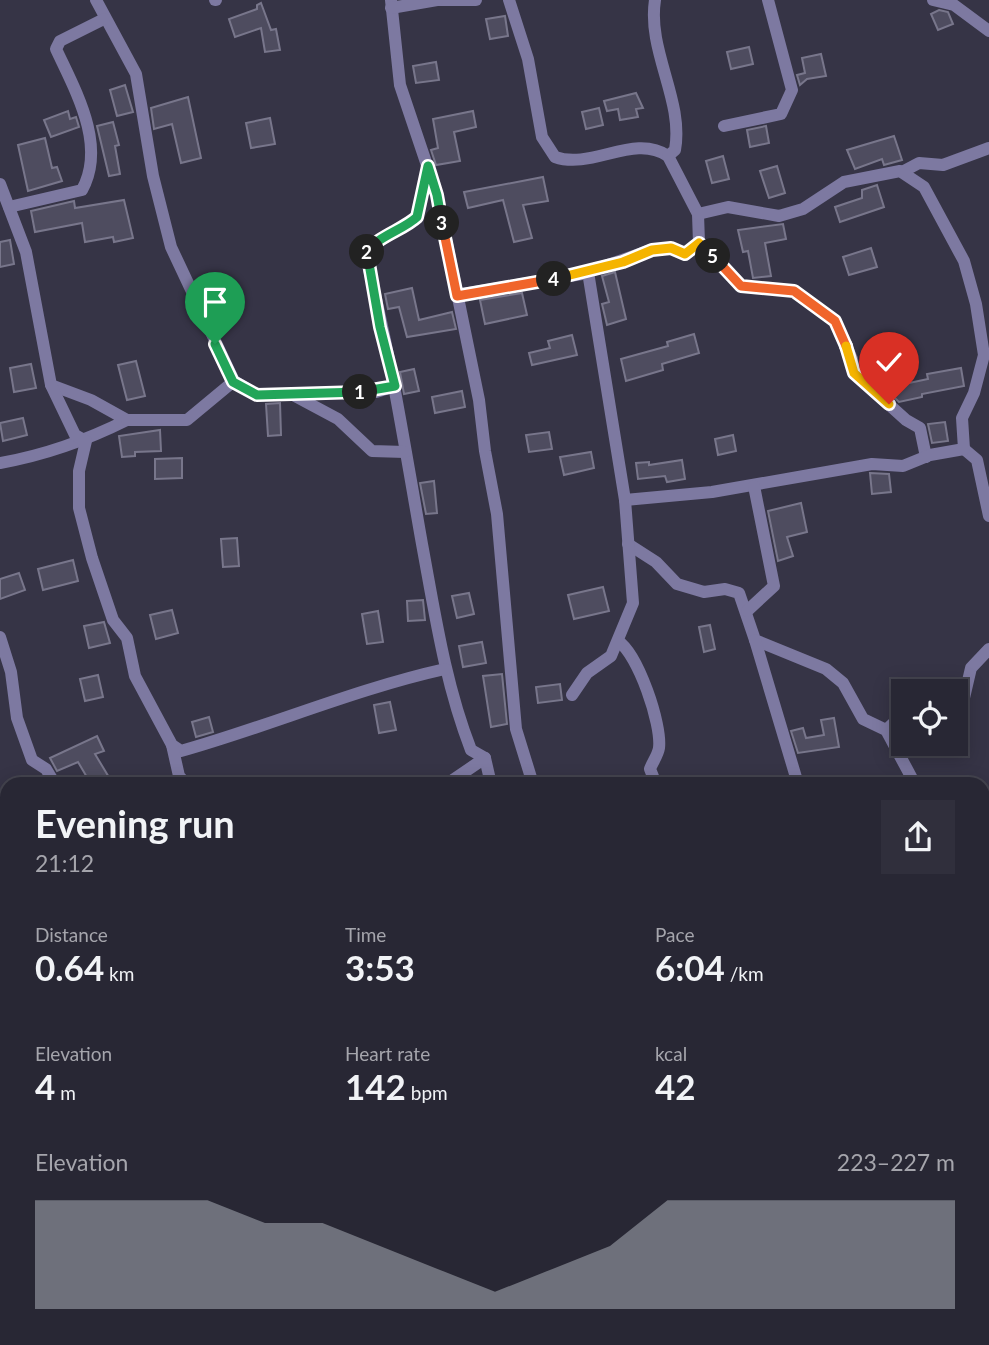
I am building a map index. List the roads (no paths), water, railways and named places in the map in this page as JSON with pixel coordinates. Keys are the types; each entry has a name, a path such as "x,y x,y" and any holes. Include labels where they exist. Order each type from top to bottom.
{"street":[{"path":"96,0 136,74 153,176 171,247 233,382 257,395 376,392 395,386"},
{"path":"476,0 391,4 400,85 437,195 480,400 485,451 498,514 516,729 531,777"},
{"path":"509,0 528,59 542,137 555,157 578,160 641,147 659,150 668,156 698,214 699,243 741,286 794,291 835,321 852,359 854,373 906,420 920,428 926,457"},
{"path":"655,0 652,18 678,132 675,150 668,156"},
{"path":"724,126 781,114 792,90 768,0"},
{"path":"933,0 956,3 989,30"},
{"path":"9,207 82,190 88,180 88,122 57,49 60,41 104,19"},
{"path":"698,214 728,207 779,216 803,209 844,182 870,175 902,172 919,163 943,165 989,148"},
{"path":"428,166 417,217 395,234 372,245 366,257 395,386 445,668 471,750 485,758 489,777"},
{"path":"902,172 924,187 964,261 976,303 984,355 974,393 962,418 964,449 976,460 989,516"},
{"path":"0,184 26,252 51,385 75,435 86,441"},
{"path":"457,296 587,272 652,250 671,248 685,254 699,243"},
{"path":"572,695 587,673 611,656 634,603 625,500 587,272"},
{"path":"0,463 43,455 86,441 127,421 187,420 233,382"},
{"path":"51,385 91,400 127,421"},
{"path":"291,394 338,419 372,451 405,452"},
{"path":"86,441 79,471 79,508 92,558 113,620 127,638 135,676 172,745 180,777"},
{"path":"625,500 754,486 872,464 903,466 926,457 964,449"},
{"path":"747,611 774,586 754,486"},
{"path":"628,544 656,562 677,584 704,592 725,589 739,593 747,611 796,777"},
{"path":"0,637 11,672 18,718 32,760 46,769 51,777"},
{"path":"755,640 826,669 843,683 863,719 886,730 911,777"},
{"path":"618,641 629,648 654,718 659,748 650,769 653,777"},
{"path":"968,681 971,668 989,649"},
{"path":"172,745 181,751 242,734 371,688 445,668"},
{"path":"886,730 891,725"},
{"path":"457,777 485,758"}]}
